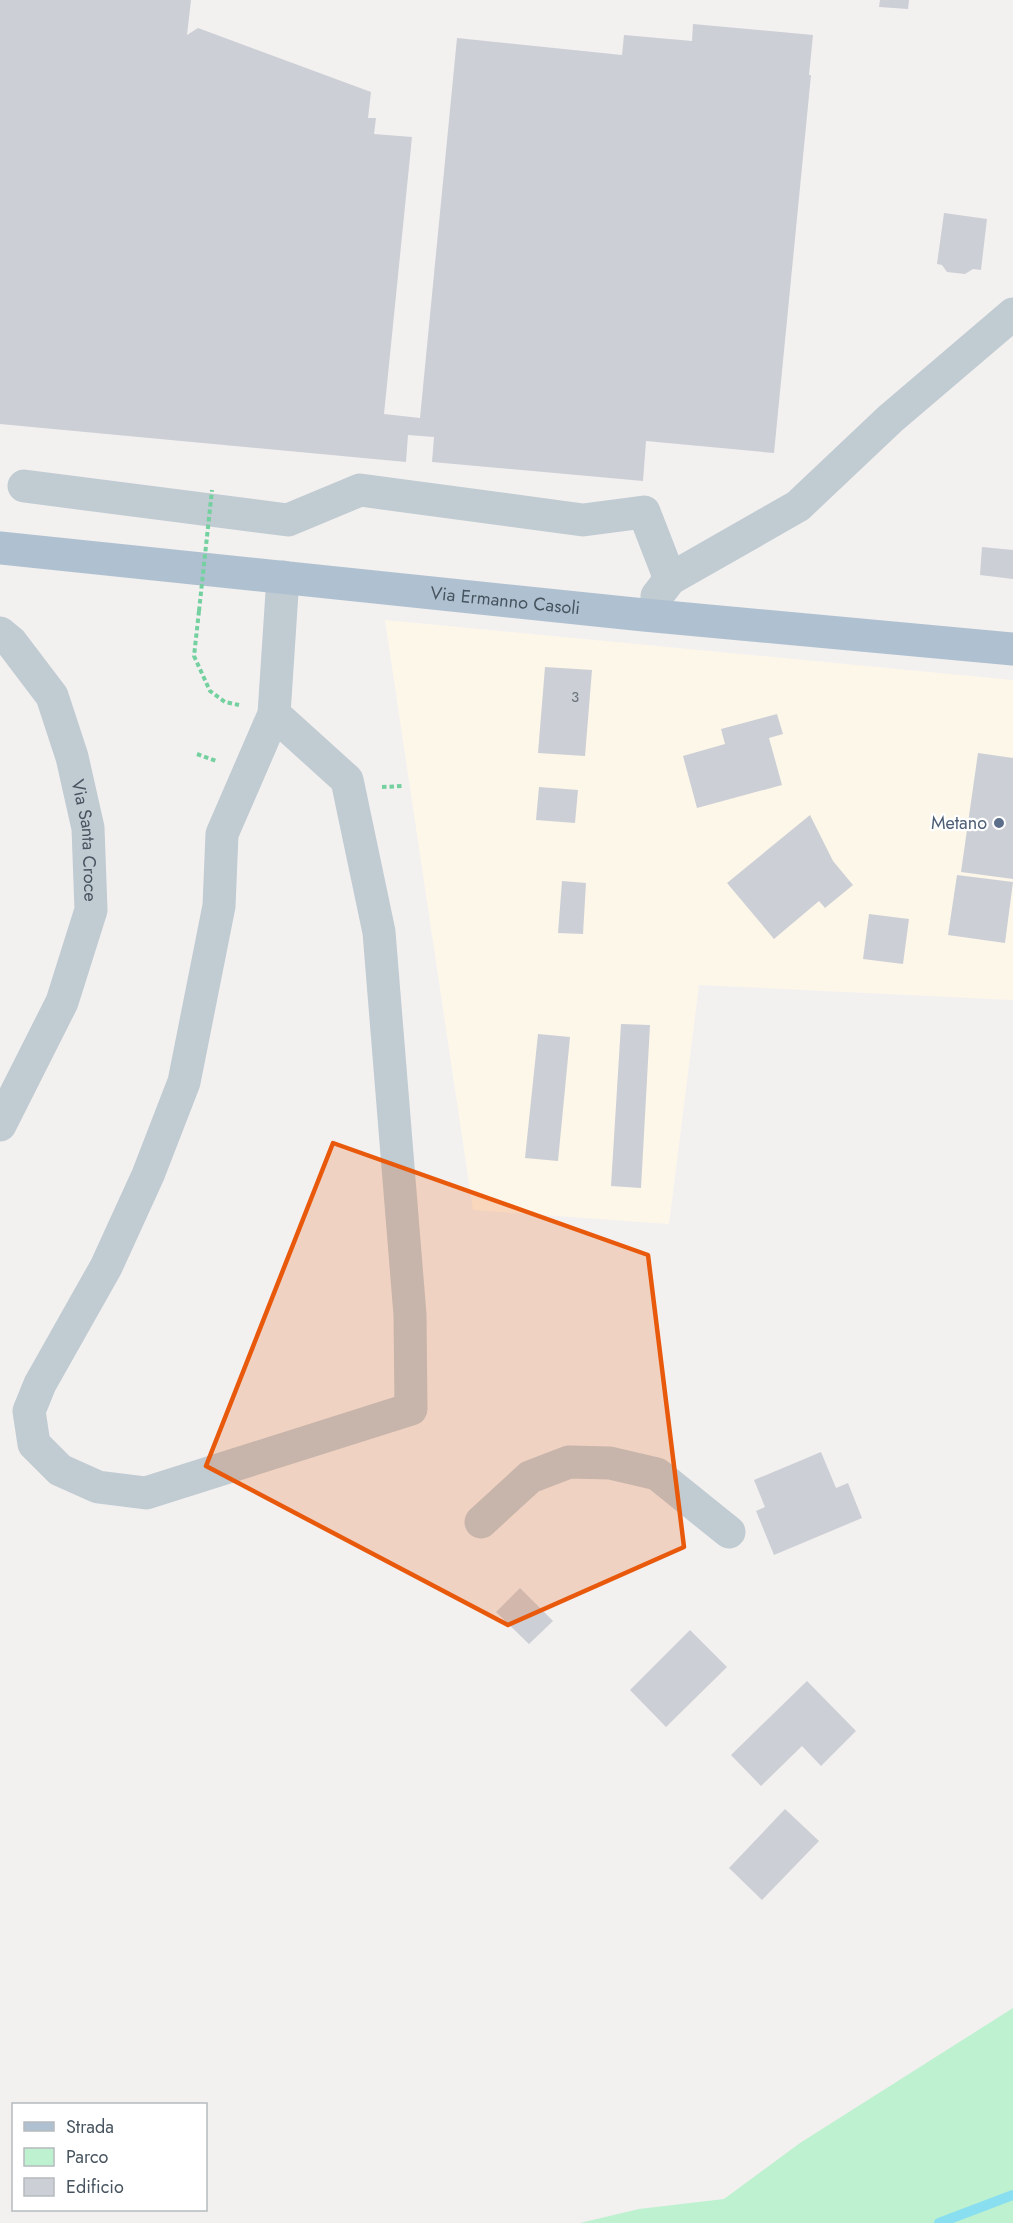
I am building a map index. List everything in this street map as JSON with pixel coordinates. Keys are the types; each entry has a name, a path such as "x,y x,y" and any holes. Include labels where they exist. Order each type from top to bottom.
{"main road":[{"name":"Via Ermanno Casoli","path":"0,548 644,615 1013,648"}],"street":[{"path":"644,615 670,579 798,506 890,419 1013,314"},
{"path":"24,486 288,520 360,490 583,520 644,512 670,579"},
{"path":"274,714 347,780 379,932 410,1315 411,1409 146,1493 98,1487 60,1470 34,1444 29,1411 40,1384 106,1267 148,1175 184,1082 219,906 222,834 274,714 283,577"},
{"name":"Via Santa Croce","path":"0,633 11,642 52,696 72,757 88,828 91,910 62,1002 0,1125"},
{"path":"481,1522 530,1477 569,1462 600,1463 657,1474 729,1532"}],"path":[{"path":"212,490 194,656 210,691 225,702 274,714"}],"highlighted area":[{"path":"333,1143 648,1255 684,1547 508,1625 206,1466"}],"shaded area":[{"path":"385,620 1013,680 1013,1000 699,985 669,1224 473,1210"}],"green space":[{"path":"1013,2008 1013,2223 580,2223 639,2209 724,2199 800,2143"}],"building":[{"path":"0,0 191,0 187,35 198,28 371,92 368,118 376,118 374,134 412,137 384,414 420,418 457,38 622,55 624,35 692,41 693,24 813,35 774,453 646,441 643,481 432,462 434,437 408,435 406,462 0,424"},
{"path":"880,0 909,0 908,9 879,7"},
{"path":"944,213 987,219 981,270 973,269 965,274 947,272 942,265 937,264"},
{"path":"982,547 1013,550 1013,579 980,575"},
{"path":"545,667 592,670 585,756 538,753"},
{"path":"777,714 783,734 769,738 782,785 697,808 683,756 725,744 721,729"},
{"path":"978,753 1013,758 1013,879 961,872"},
{"path":"539,787 578,790 575,823 536,820"},
{"path":"810,815 833,861 853,885 825,908 819,901 774,939 727,883"},
{"path":"957,875 1013,882 1005,943 948,935"},
{"path":"562,881 586,883 583,934 558,933"},
{"path":"869,914 909,919 903,964 863,959"},
{"path":"621,1024 650,1025 641,1188 611,1186"},
{"path":"538,1034 570,1037 558,1161 525,1158"},
{"path":"821,1452 836,1488 848,1483 862,1518 774,1555 756,1511 765,1507 754,1480"},
{"path":"520,1588 553,1621 529,1644 496,1612"},
{"path":"690,1630 727,1667 666,1727 630,1690"},
{"path":"807,1681 856,1731 821,1766 802,1746 761,1786 731,1755"},
{"path":"785,1809 819,1841 762,1900 729,1868"}],"waterway":[{"path":"939,2223 1013,2195"}],"place":[{"name":"Metano","path":"999,823"}]}
